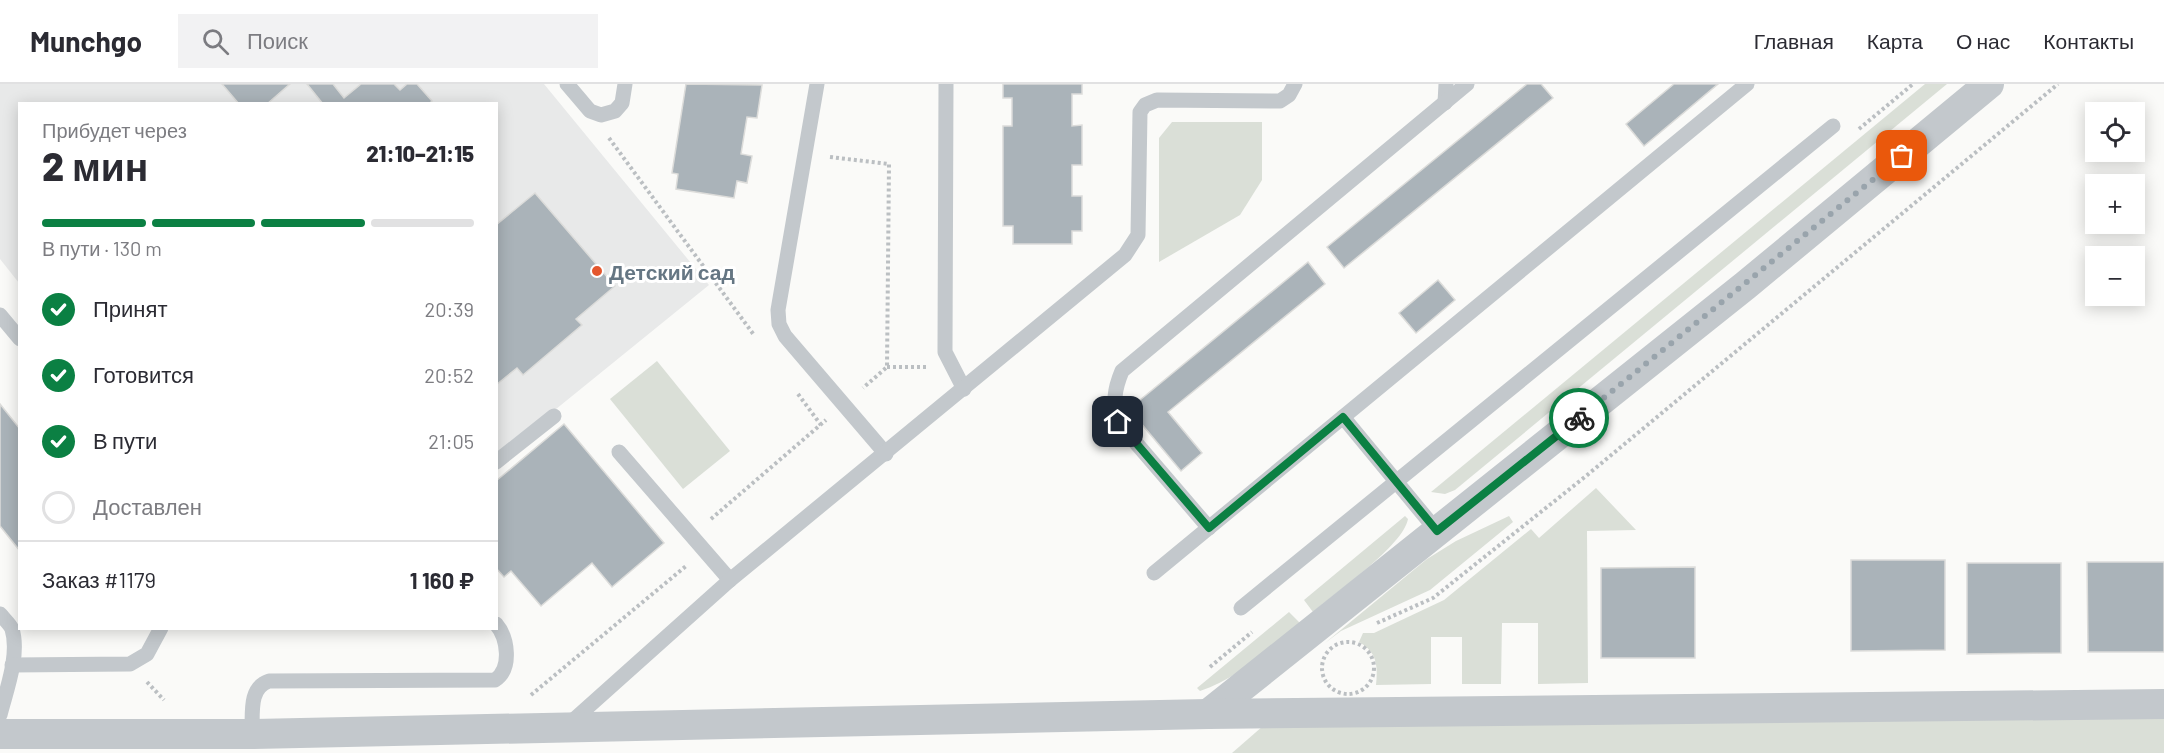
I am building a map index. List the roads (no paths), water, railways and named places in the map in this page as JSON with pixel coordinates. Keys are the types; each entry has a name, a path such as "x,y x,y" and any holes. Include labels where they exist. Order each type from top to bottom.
{"street":[{"path":"1208,714 1746,285 1989,84"},
{"path":"0,734 562,730 1208,714 2164,704"}],"lane":[{"path":"567,84 590,111 601,115 615,111 622,103 625,84"},
{"path":"817,84 778,310 779,324 785,336 886,454"},
{"path":"946,84 945,352 964,389"},
{"path":"562,730 730,580 886,454 1125,255 1138,235 1140,112 1145,105 1157,100 1280,101 1289,95 1295,84"},
{"path":"1445,103 1446,84"},
{"path":"1209,528 1118,422 1114,407 1114,389 1122,371 1467,84"},
{"path":"1154,573 1747,84"},
{"path":"1241,608 1833,126"},
{"path":"0,315 18,337"},
{"path":"498,460 554,416"},
{"path":"1343,417 1437,531"},
{"path":"619,452 730,580"},
{"path":"0,614 11,628 12,665 0,715"},
{"path":"252,734 256,690 261,684 269,681 495,680 500,676 506,662 505,637 498,627"},
{"path":"12,665 130,664 147,654 160,630"}],"place":[{"name":"Детский сад","path":"597,271"}]}
